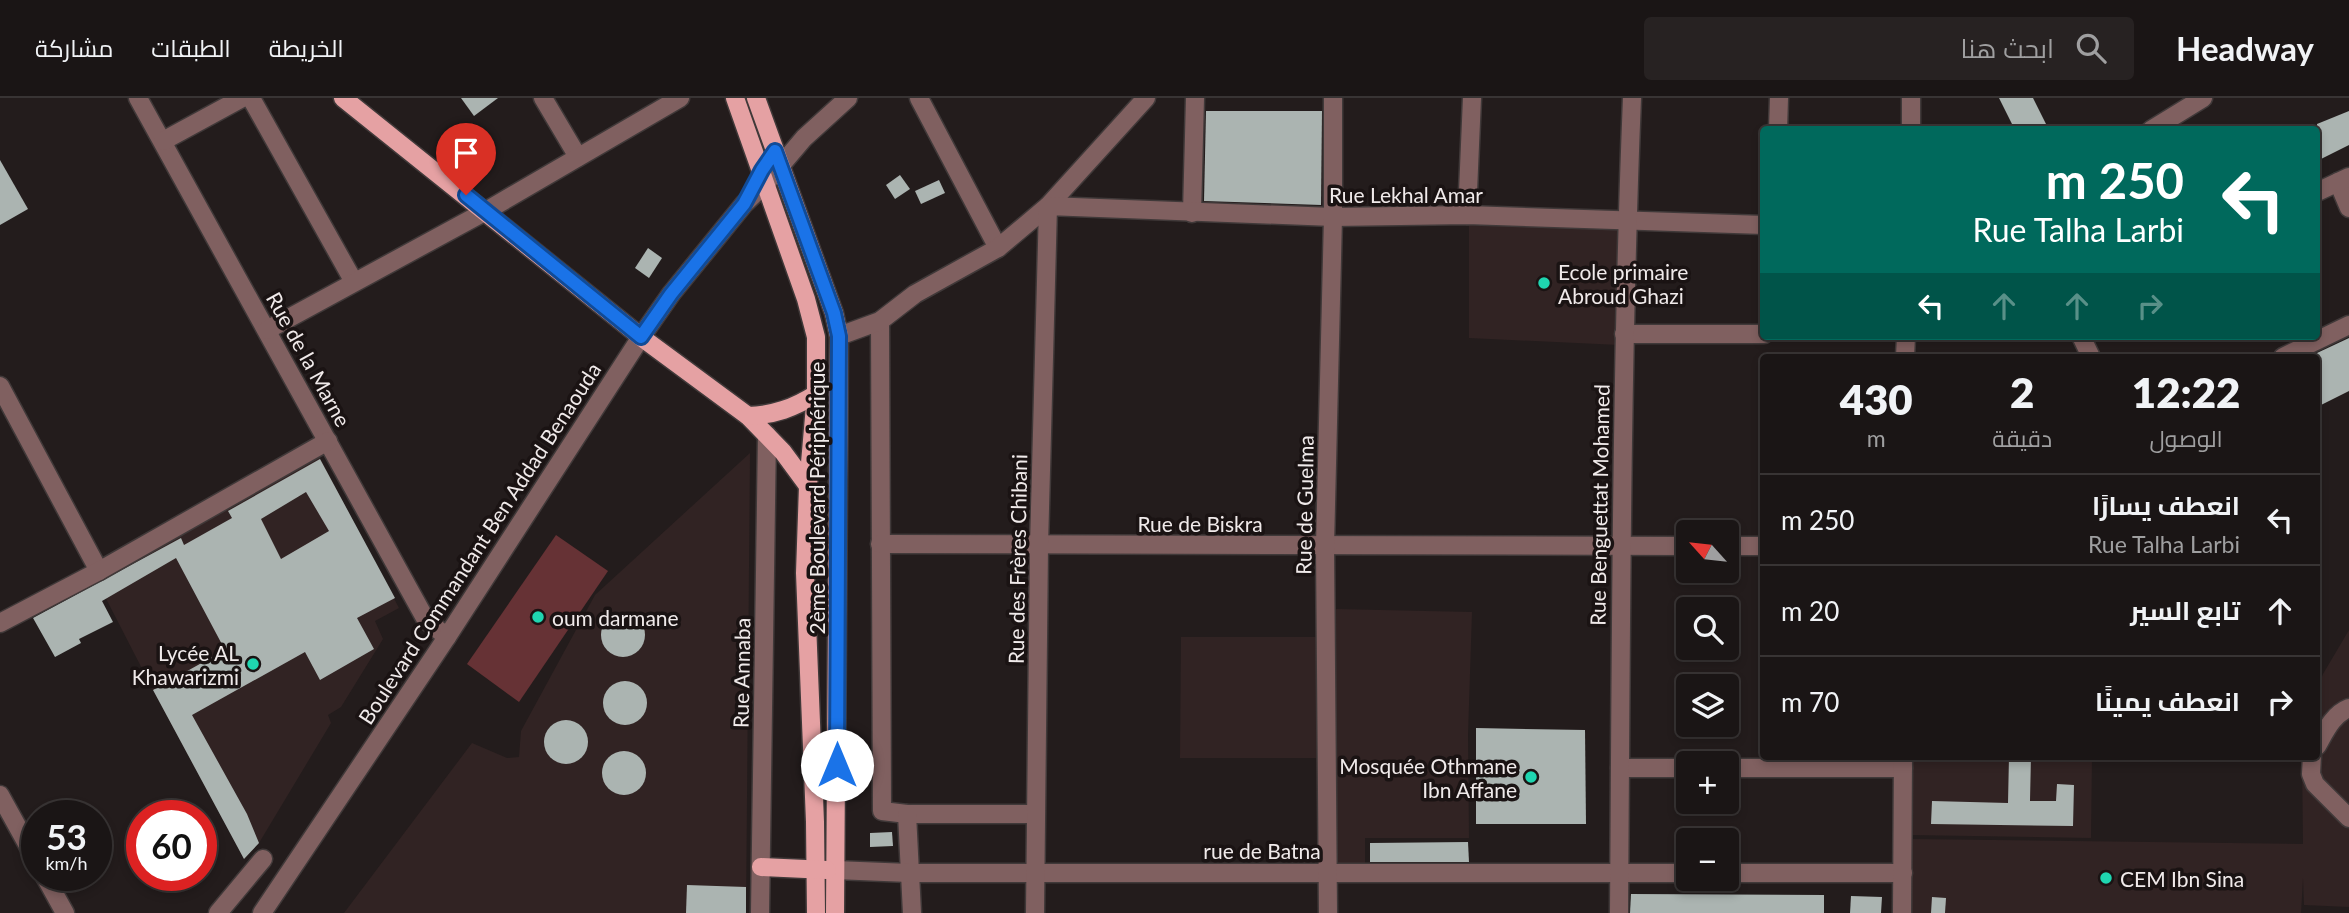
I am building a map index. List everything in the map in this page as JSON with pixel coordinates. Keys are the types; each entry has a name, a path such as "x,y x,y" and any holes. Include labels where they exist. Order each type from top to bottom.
{"main road":[{"path":"343,98 641,337 748,416 808,486"},
{"name":"2ème Boulevard Périphérique","path":"735,98 806,299 816,337 816,394 808,486 805,573 809,631 816,913"},
{"name":"2ème Boulevard Périphérique","path":"756,98 834,313 839,336 835,913"},
{"path":"748,416 785,411 816,394"},
{"path":"761,867 835,870"}],"street":[{"name":"Rue de la Marne","path":"138,98 426,620 447,637"},
{"path":"163,141 242,98"},
{"path":"251,98 354,282"},
{"path":"543,98 578,157"},
{"path":"267,330 486,211 680,98"},
{"path":"778,158 832,98"},
{"path":"778,158 848,98"},
{"path":"919,98 998,248"},
{"path":"839,336 880,321 915,294 998,248 1048,206 1146,98"},
{"path":"1192,213 1195,98"},
{"name":"Rue de Guelma","path":"1328,913 1325,546 1333,217 1333,98"},
{"path":"1468,215 1472,98"},
{"name":"Rue Benguettat Mohamed","path":"1619,913 1620,546 1632,98"},
{"path":"1778,126 1779,98"},
{"path":"1910,126 1911,98"},
{"path":"2153,126 2203,98"},
{"name":"Boulevard Commandant Ben Addad Benaouda","path":"262,913 447,637 641,337 671,294 778,158"},
{"path":"2320,191 2343,180 2349,208"},
{"name":"Rue Lekhal Amar","path":"1048,206 1333,217 1468,215 1760,225"},
{"name":"Rue des Frères Chibani","path":"1035,913 1039,545 1048,206"},
{"path":"880,321 882,811 907,814 1035,814"},
{"path":"2320,339 2349,325"},
{"path":"1625,334 1760,334"},
{"path":"2289,354 2318,340"},
{"path":"0,387 99,570"},
{"name":"Rue Annaba","path":"760,913 767,435"},
{"path":"0,622 99,570 328,441"},
{"name":"Rue de Biskra","path":"880,544 1676,546"},
{"path":"1740,546 1760,547"},
{"path":"2320,741 2330,723 2343,710 2349,708"},
{"path":"2312,760 2311,774 2315,784 2349,818"},
{"path":"1739,768 1903,762 1902,913"},
{"path":"1620,768 1676,768"},
{"path":"0,795 21,833"},
{"path":"907,814 910,911"},
{"path":"218,913 263,859"},
{"name":"rue de Batna","path":"835,870 909,873 1676,873"},
{"path":"1739,873 1903,873"},
{"path":"53,891 65,913"}],"shaded area":[{"name":"Ecole primaire Abroud Ghazi","path":"1469,222 1620,228 1619,345 1469,338"},
{"path":"750,453 746,913 344,913 472,743 507,758 519,757 521,731 595,595"},
{"name":"Lycée AL Khawarizmi","path":"319,456 399,608 375,621 383,639 341,707 328,715 331,723 259,843 244,859 217,809 217,800 212,800 98,583 110,573"},
{"name":"oum darmane","path":"556,535 608,571 519,702 467,664"},
{"path":"1335,609 1472,612 1468,735 1469,838 1365,838 1365,864 1336,864"},
{"name":"CEM Ibn Sina","path":"2349,630 2349,907 2304,905 2303,878 2301,913 1908,913 1910,839 2303,844 2302,760 2320,760 2320,682"},
{"path":"1181,637 1316,637 1316,758 1180,758"},
{"path":"1911,760 2092,760 2091,838 1910,835"}],"building":[{"path":"461,98 498,98 474,116"},
{"path":"1999,98 2033,98 2047,126 2013,126"},
{"path":"1206,111 1322,111 1321,205 1204,201"},
{"path":"2349,111 2349,145 2320,160 2320,126 2317,124"},
{"path":"0,160 28,209 0,225"},
{"path":"900,175 910,189 895,199 886,185"},
{"path":"939,180 945,193 921,204 915,191"},
{"path":"648,248 662,258 649,278 635,268"},
{"path":"2349,338 2349,391 2320,406 2320,354 2317,353"},
{"path":"320,459 395,598 357,618 374,649 320,680 305,652 192,715 247,814 259,843 244,859 217,809 217,800 212,800 153,690 225,650 176,558 102,601 113,622 79,639 81,643 55,657 33,618 181,538 184,545 232,518 228,511","holes":["306,492 329,531 281,559 261,519"]},
{"path":"623,613 639,619 645,635 639,651 623,657 607,651 601,635 607,619"},
{"path":"625,681 641,687 647,703 641,719 625,725 609,719 603,703 609,687"},
{"path":"566,720 582,726 588,742 582,758 566,764 550,758 544,742 550,726"},
{"name":"Mosquée Othmane Ibn Affane","path":"1476,728 1585,730 1586,824 1476,824"},
{"path":"624,751 640,757 646,773 640,789 624,795 608,789 602,773 608,757"},
{"path":"2009,760 2031,760 2030,801 2056,801 2057,784 2074,785 2073,826 1931,824 1932,801 2008,803"},
{"path":"892,832 893,846 870,847 870,833"},
{"path":"1468,842 1469,862 1370,862 1370,843"},
{"path":"687,885 746,887 746,913 686,913"},
{"path":"1631,894 1824,895 1824,913 1630,913"},
{"path":"1851,896 1882,897 1881,913 1850,913"},
{"path":"1932,897 1946,898 1945,913 1931,913"}],"place":[{"name":"Ecole primaire Abroud Ghazi","path":"1544,283"},
{"name":"oum darmane","path":"538,617"},
{"name":"Lycée AL Khawarizmi","path":"253,664"},
{"name":"Mosquée Othmane Ibn Affane","path":"1531,777"},
{"name":"CEM Ibn Sina","path":"2106,878"}],"route":[{"path":"466,195 641,337 671,294 744,204 775,151 834,313 839,336 837,765"}]}
